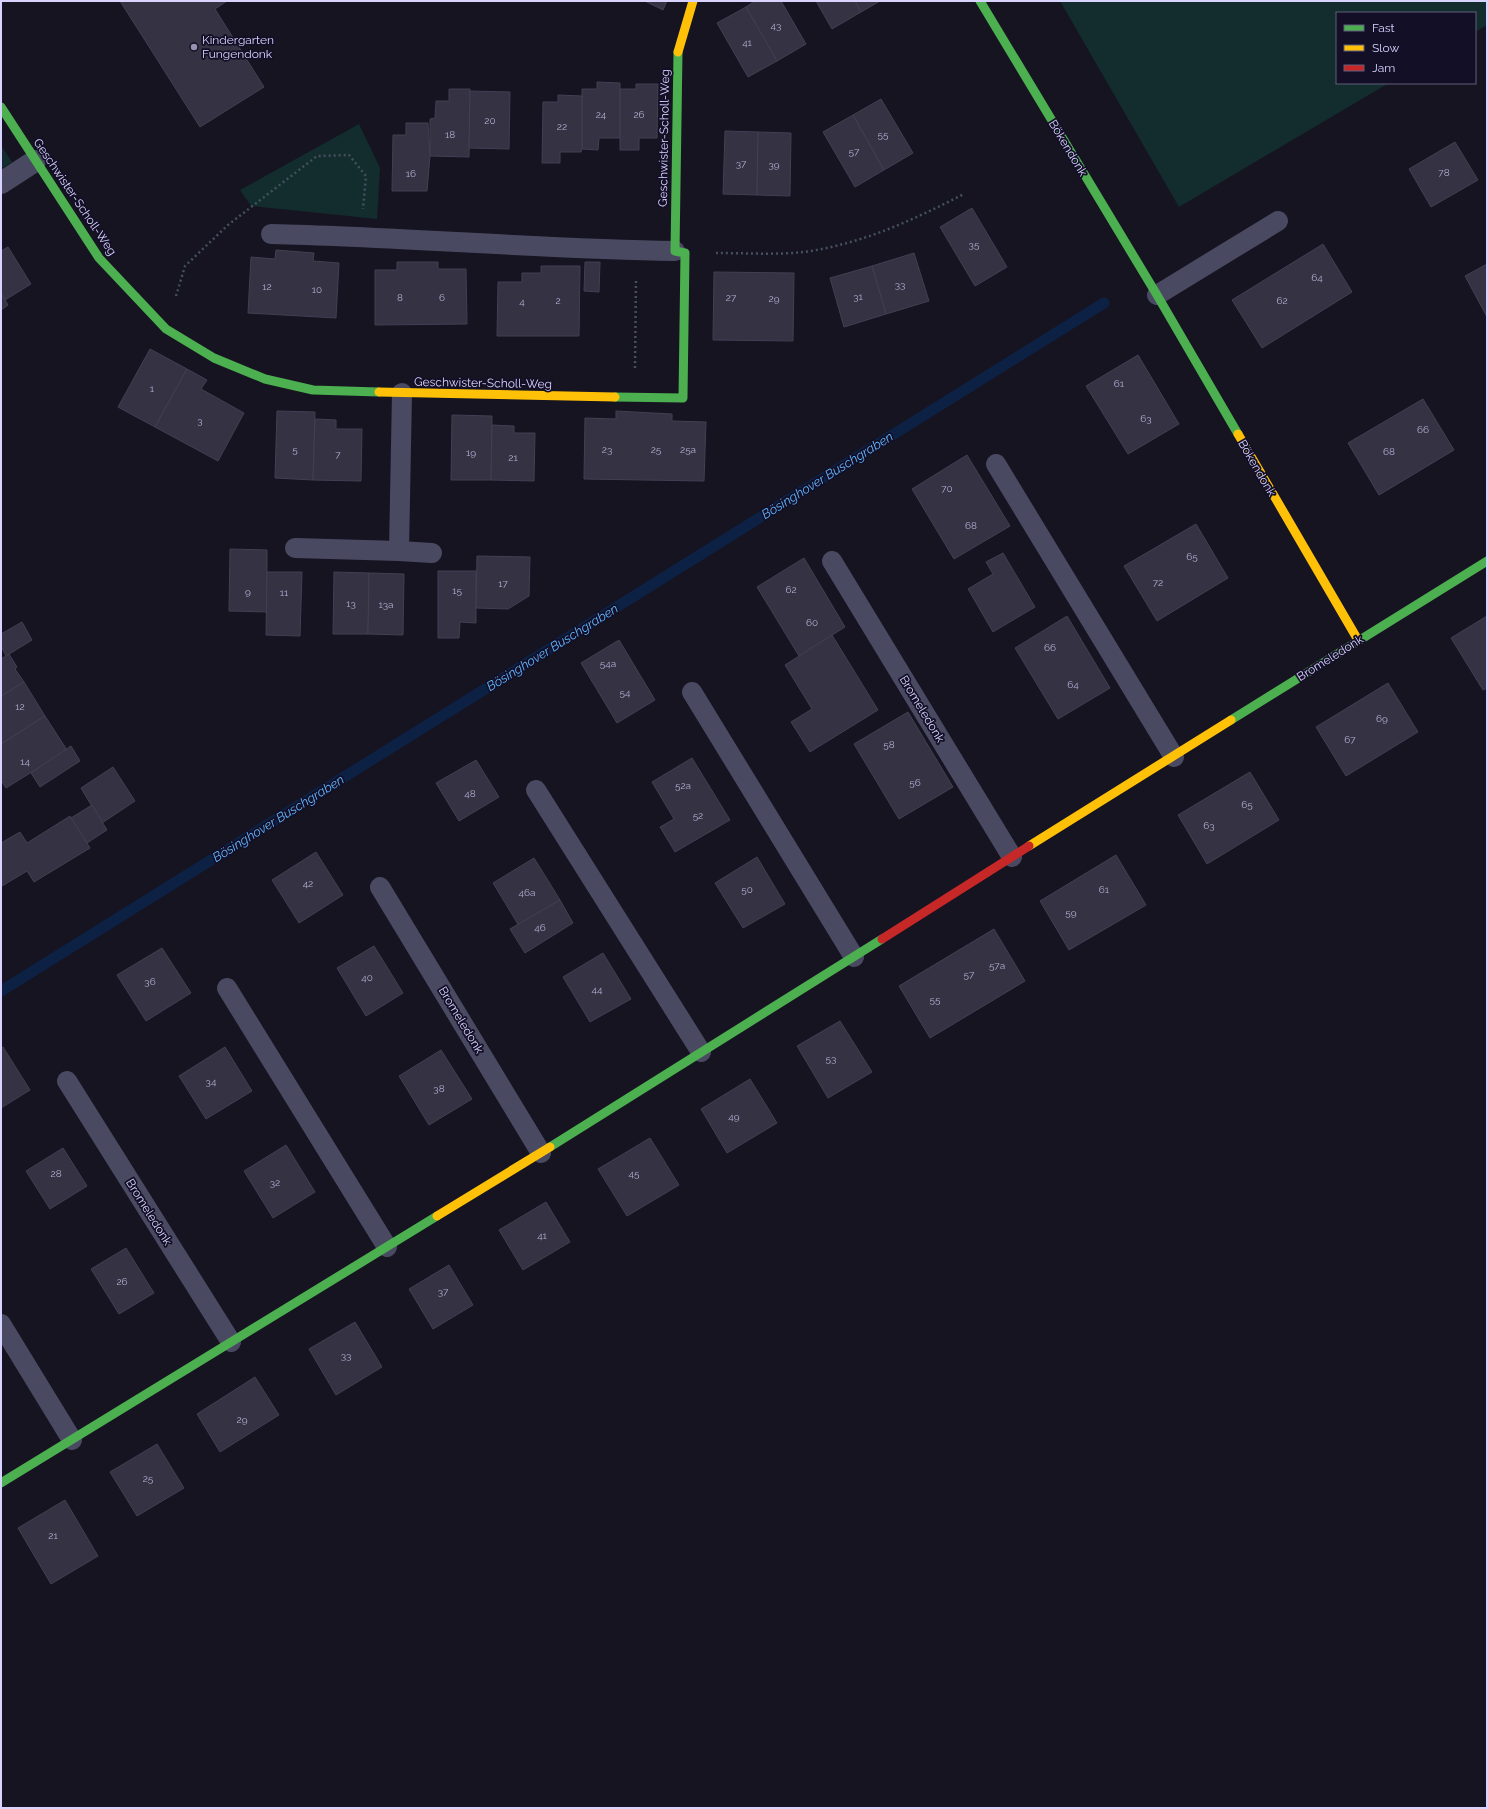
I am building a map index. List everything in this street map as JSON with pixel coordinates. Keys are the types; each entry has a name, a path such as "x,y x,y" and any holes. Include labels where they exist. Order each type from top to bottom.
{"street":[{"name":"Geschwister-Scholl-Weg","path":"1,107 34,161 99,258 166,329 214,358 265,379 313,390 402,394 683,398 677,54 693,1"},
{"name":"Bökendonk","path":"980,1 1157,295 1358,640"},
{"path":"1,183 34,161"},
{"name":"Bromeledonk","path":"1,1483 541,1153 1174,757 1358,640 1487,561"}],"lane":[{"path":"1157,295 1278,220"},
{"path":"271,234 360,236 680,252"},
{"path":"399,551 402,394"},
{"path":"996,464 1174,757"},
{"path":"294,548 432,553"},
{"name":"Bromeledonk","path":"832,560 1012,857"},
{"path":"692,692 854,957"},
{"path":"536,790 701,1052"},
{"name":"Bromeledonk","path":"380,887 541,1153"},
{"path":"228,988 386,1247"},
{"name":"Bromeledonk","path":"67,1081 231,1342"},
{"path":"1,1324 72,1440"}],"path":[{"path":"680,252 803,252 852,242 906,223 964,194"},
{"path":"635,397 636,250"}],"green space":[{"path":"1060,1 1487,1 1487,25 1476,31 1476,12 1336,12 1336,84 1387,84 1179,207"},
{"path":"359,124 380,168 377,219 251,206 240,190"},
{"path":"1,145 12,162 1,169"}],"building":[{"name":"Kindergarten Fungendonk","path":"120,1 227,1 215,9 264,87 200,127"},
{"path":"645,1 667,1 663,10"},
{"path":"755,1 781,1 806,44 777,61 746,7"},
{"path":"816,1 855,1 861,12 832,29"},
{"path":"855,1 880,1 861,12"},
{"path":"746,7 777,61 748,77 717,23"},
{"path":"597,82 620,83 620,138 599,138 598,150 582,149 582,89 597,89"},
{"path":"636,84 658,84 657,138 639,138 639,150 620,150 620,89 636,89"},
{"path":"449,89 470,89 469,157 430,156 430,119 435,118 436,101 449,101"},
{"path":"470,91 510,92 509,149 469,148"},
{"path":"558,95 582,96 582,149 581,152 560,152 560,163 542,163 543,102 558,102"},
{"path":"881,99 913,153 884,170 853,115"},
{"path":"853,115 884,170 855,187 823,132"},
{"path":"406,123 428,123 430,156 427,191 392,191 393,135 406,135"},
{"path":"725,131 758,132 757,195 723,194"},
{"path":"758,132 791,133 790,196 757,195"},
{"path":"1455,142 1478,180 1431,207 1409,169"},
{"path":"972,208 1007,267 975,286 940,227"},
{"path":"1323,244 1352,292 1262,348 1232,300"},
{"path":"8,247 31,284 5,300 1,293 1,251"},
{"path":"276,250 314,253 313,261 339,263 336,318 248,313 251,257 275,259"},
{"path":"914,253 929,301 886,314 872,266"},
{"path":"397,262 438,262 438,269 466,269 467,324 375,325 375,270 397,270"},
{"path":"585,262 600,262 599,292 584,291"},
{"path":"1487,264 1487,317 1465,276"},
{"path":"541,266 580,266 579,336 497,336 498,282 522,282 522,273 541,273"},
{"path":"872,266 886,314 844,327 830,278"},
{"path":"714,272 794,273 793,341 713,340"},
{"path":"1,293 8,305 1,310"},
{"path":"150,349 187,369 155,427 118,407"},
{"path":"1138,355 1179,424 1128,454 1086,386"},
{"path":"187,369 207,380 201,389 244,413 218,461 155,427"},
{"path":"1423,399 1454,450 1379,495 1348,443"},
{"path":"277,411 315,412 313,480 275,478"},
{"path":"616,411 672,414 672,421 706,422 704,481 584,479 585,418 616,419"},
{"path":"452,415 492,416 491,480 451,480"},
{"path":"315,419 336,420 336,429 362,429 361,481 313,480"},
{"path":"492,425 514,426 514,433 535,433 534,481 491,480"},
{"path":"967,455 1010,526 954,559 912,489"},
{"path":"1196,524 1228,578 1157,621 1124,566"},
{"path":"230,549 267,550 267,612 229,611"},
{"path":"1003,553 1035,607 993,632 968,589 993,574 986,562"},
{"path":"477,556 530,557 529,596 508,609 476,608"},
{"path":"804,558 845,627 799,656 757,587"},
{"path":"438,571 476,571 476,623 460,622 459,638 438,638"},
{"path":"267,572 302,572 300,636 266,635"},
{"path":"334,572 369,573 368,634 333,634"},
{"path":"369,573 404,574 403,635 368,634"},
{"path":"1067,616 1110,688 1058,719 1015,648"},
{"path":"1487,616 1487,688 1483,690 1451,638"},
{"path":"22,622 32,640 6,656 1,646 1,634"},
{"path":"832,635 878,710 810,752 791,722 812,709 785,665"},
{"path":"619,640 655,700 617,723 581,663"},
{"path":"9,654 17,667 15,669 24,682 1,696 1,659"},
{"path":"24,682 45,716 1,744 1,696"},
{"path":"1388,683 1418,732 1346,776 1316,727"},
{"path":"908,712 953,787 899,819 854,744"},
{"path":"45,716 67,750 6,788 1,780 1,744"},
{"path":"71,746 80,761 40,787 31,773"},
{"path":"692,758 730,820 675,852 660,827 674,819 652,782"},
{"path":"476,760 499,797 459,821 436,783"},
{"path":"113,767 135,801 102,823 81,788"},
{"path":"1250,772 1279,820 1207,864 1178,815"},
{"path":"92,805 107,830 87,843 71,818"},
{"path":"70,816 90,848 34,882 27,871 2,886 1,843 20,832 27,843"},
{"path":"316,852 343,895 299,923 272,880"},
{"path":"1116,855 1146,905 1069,950 1040,901"},
{"path":"757,857 785,904 743,928 715,883"},
{"path":"534,858 560,900 519,926 493,883"},
{"path":"560,900 573,923 525,953 510,929"},
{"path":"994,929 1025,981 930,1038 899,986"},
{"path":"374,946 403,993 366,1016 337,968"},
{"path":"162,948 191,993 146,1021 117,975"},
{"path":"603,953 631,999 590,1022 563,977"},
{"path":"840,1021 872,1072 828,1098 797,1046"},
{"path":"3,1047 30,1090 1,1108 1,1048"},
{"path":"225,1047 252,1091 206,1119 179,1076"},
{"path":"441,1050 472,1099 429,1125 399,1076"},
{"path":"750,1079 777,1123 727,1153 701,1109"},
{"path":"650,1138 679,1185 627,1216 598,1169"},
{"path":"286,1145 315,1192 273,1218 244,1171"},
{"path":"63,1148 87,1186 50,1209 26,1171"},
{"path":"546,1202 570,1242 523,1270 499,1230"},
{"path":"126,1248 154,1293 119,1314 91,1269"},
{"path":"449,1265 473,1305 433,1329 409,1289"},
{"path":"355,1322 382,1367 336,1395 309,1349"},
{"path":"255,1377 279,1415 220,1452 197,1414"},
{"path":"157,1444 184,1488 137,1516 110,1472"},
{"path":"65,1500 98,1556 51,1584 18,1528"}],"waterway":[{"name":"Bösinghover Buschgraben","path":"1,991 1104,303"}],"traffic: fast":[{"path":"980,1 1157,295 1238,434"},
{"path":"615,397 683,398 685,253 675,251 678,52"},
{"path":"1,107 99,258 166,329 214,358 265,379 313,390 379,392"},
{"path":"1231,720 1487,561"},
{"path":"550,1147 882,939"},
{"path":"1,1483 437,1216"}],"traffic: slow":[{"path":"678,52 693,1"},
{"path":"379,392 615,397"},
{"path":"1238,434 1358,640"},
{"path":"1029,846 1231,720"},
{"path":"437,1216 550,1147"}],"traffic: jam":[{"path":"882,939 1029,846"}],"place":[{"name":"Kindergarten Fungendonk","path":"194,47"}]}
